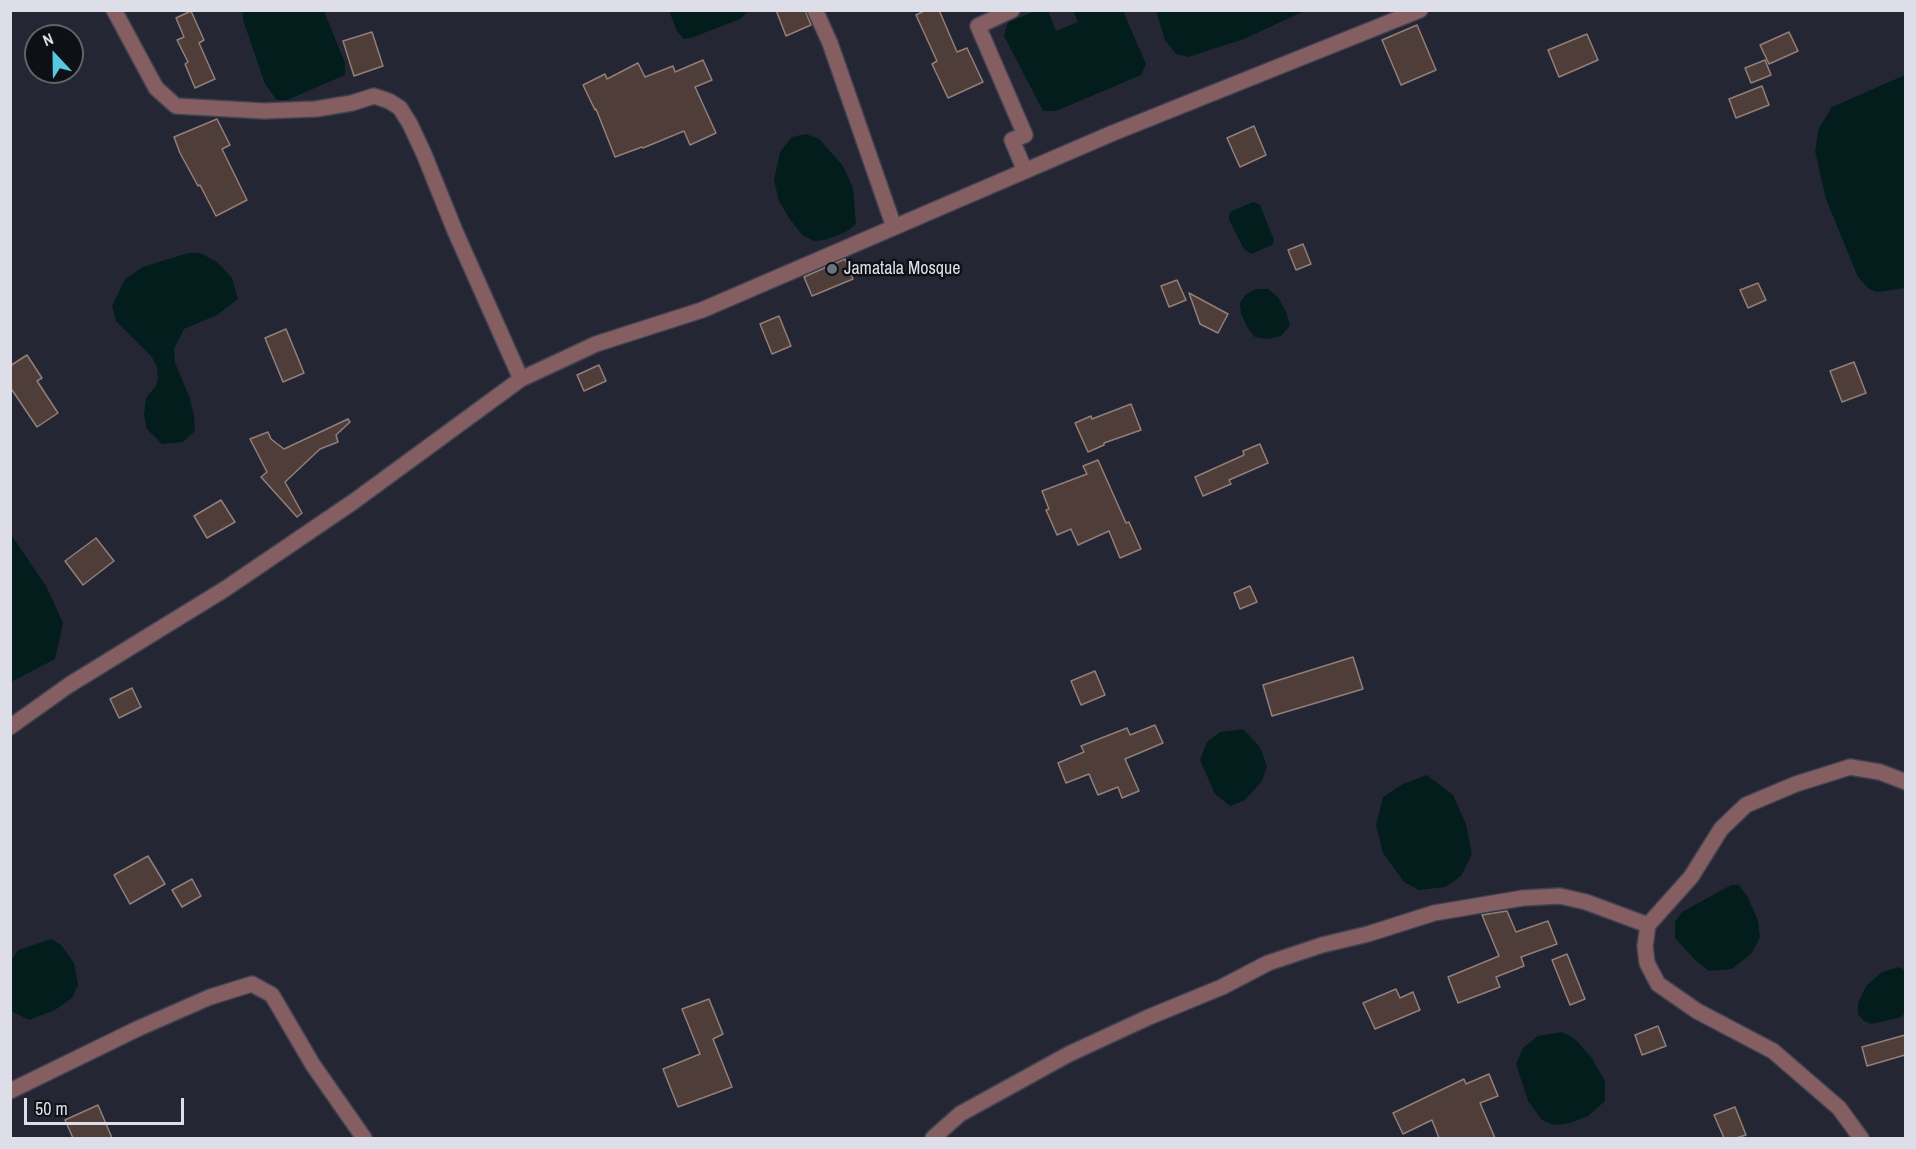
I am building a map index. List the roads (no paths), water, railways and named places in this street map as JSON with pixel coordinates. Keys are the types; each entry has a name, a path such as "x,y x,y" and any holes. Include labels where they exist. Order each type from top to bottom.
{"street":[{"path":"114,10 156,88 176,105 264,111 306,110 352,104 374,96 400,108 424,154 454,231 521,379"},
{"path":"815,10 830,43 894,227"},
{"path":"1012,10 978,26 1025,135 1012,140 1025,171"},
{"path":"10,727 69,685 225,589 363,495 521,379 596,344 702,310 1113,133 1420,10"},
{"path":"1861,1138 1839,1108 1773,1051 1697,1011 1658,984 1647,963 1645,946 1648,925 1691,877 1721,829 1746,805 1796,784 1850,767 1880,772 1905,782"},
{"path":"933,1138 960,1114 1069,1054 1149,1017 1222,987 1268,963 1322,945 1434,914 1532,897 1560,896 1586,902 1648,925"},
{"path":"10,1091 210,996 252,984 272,995 313,1065 364,1138"}],"place":[{"name":"Jamatala Mosque","path":"832,269"}]}
